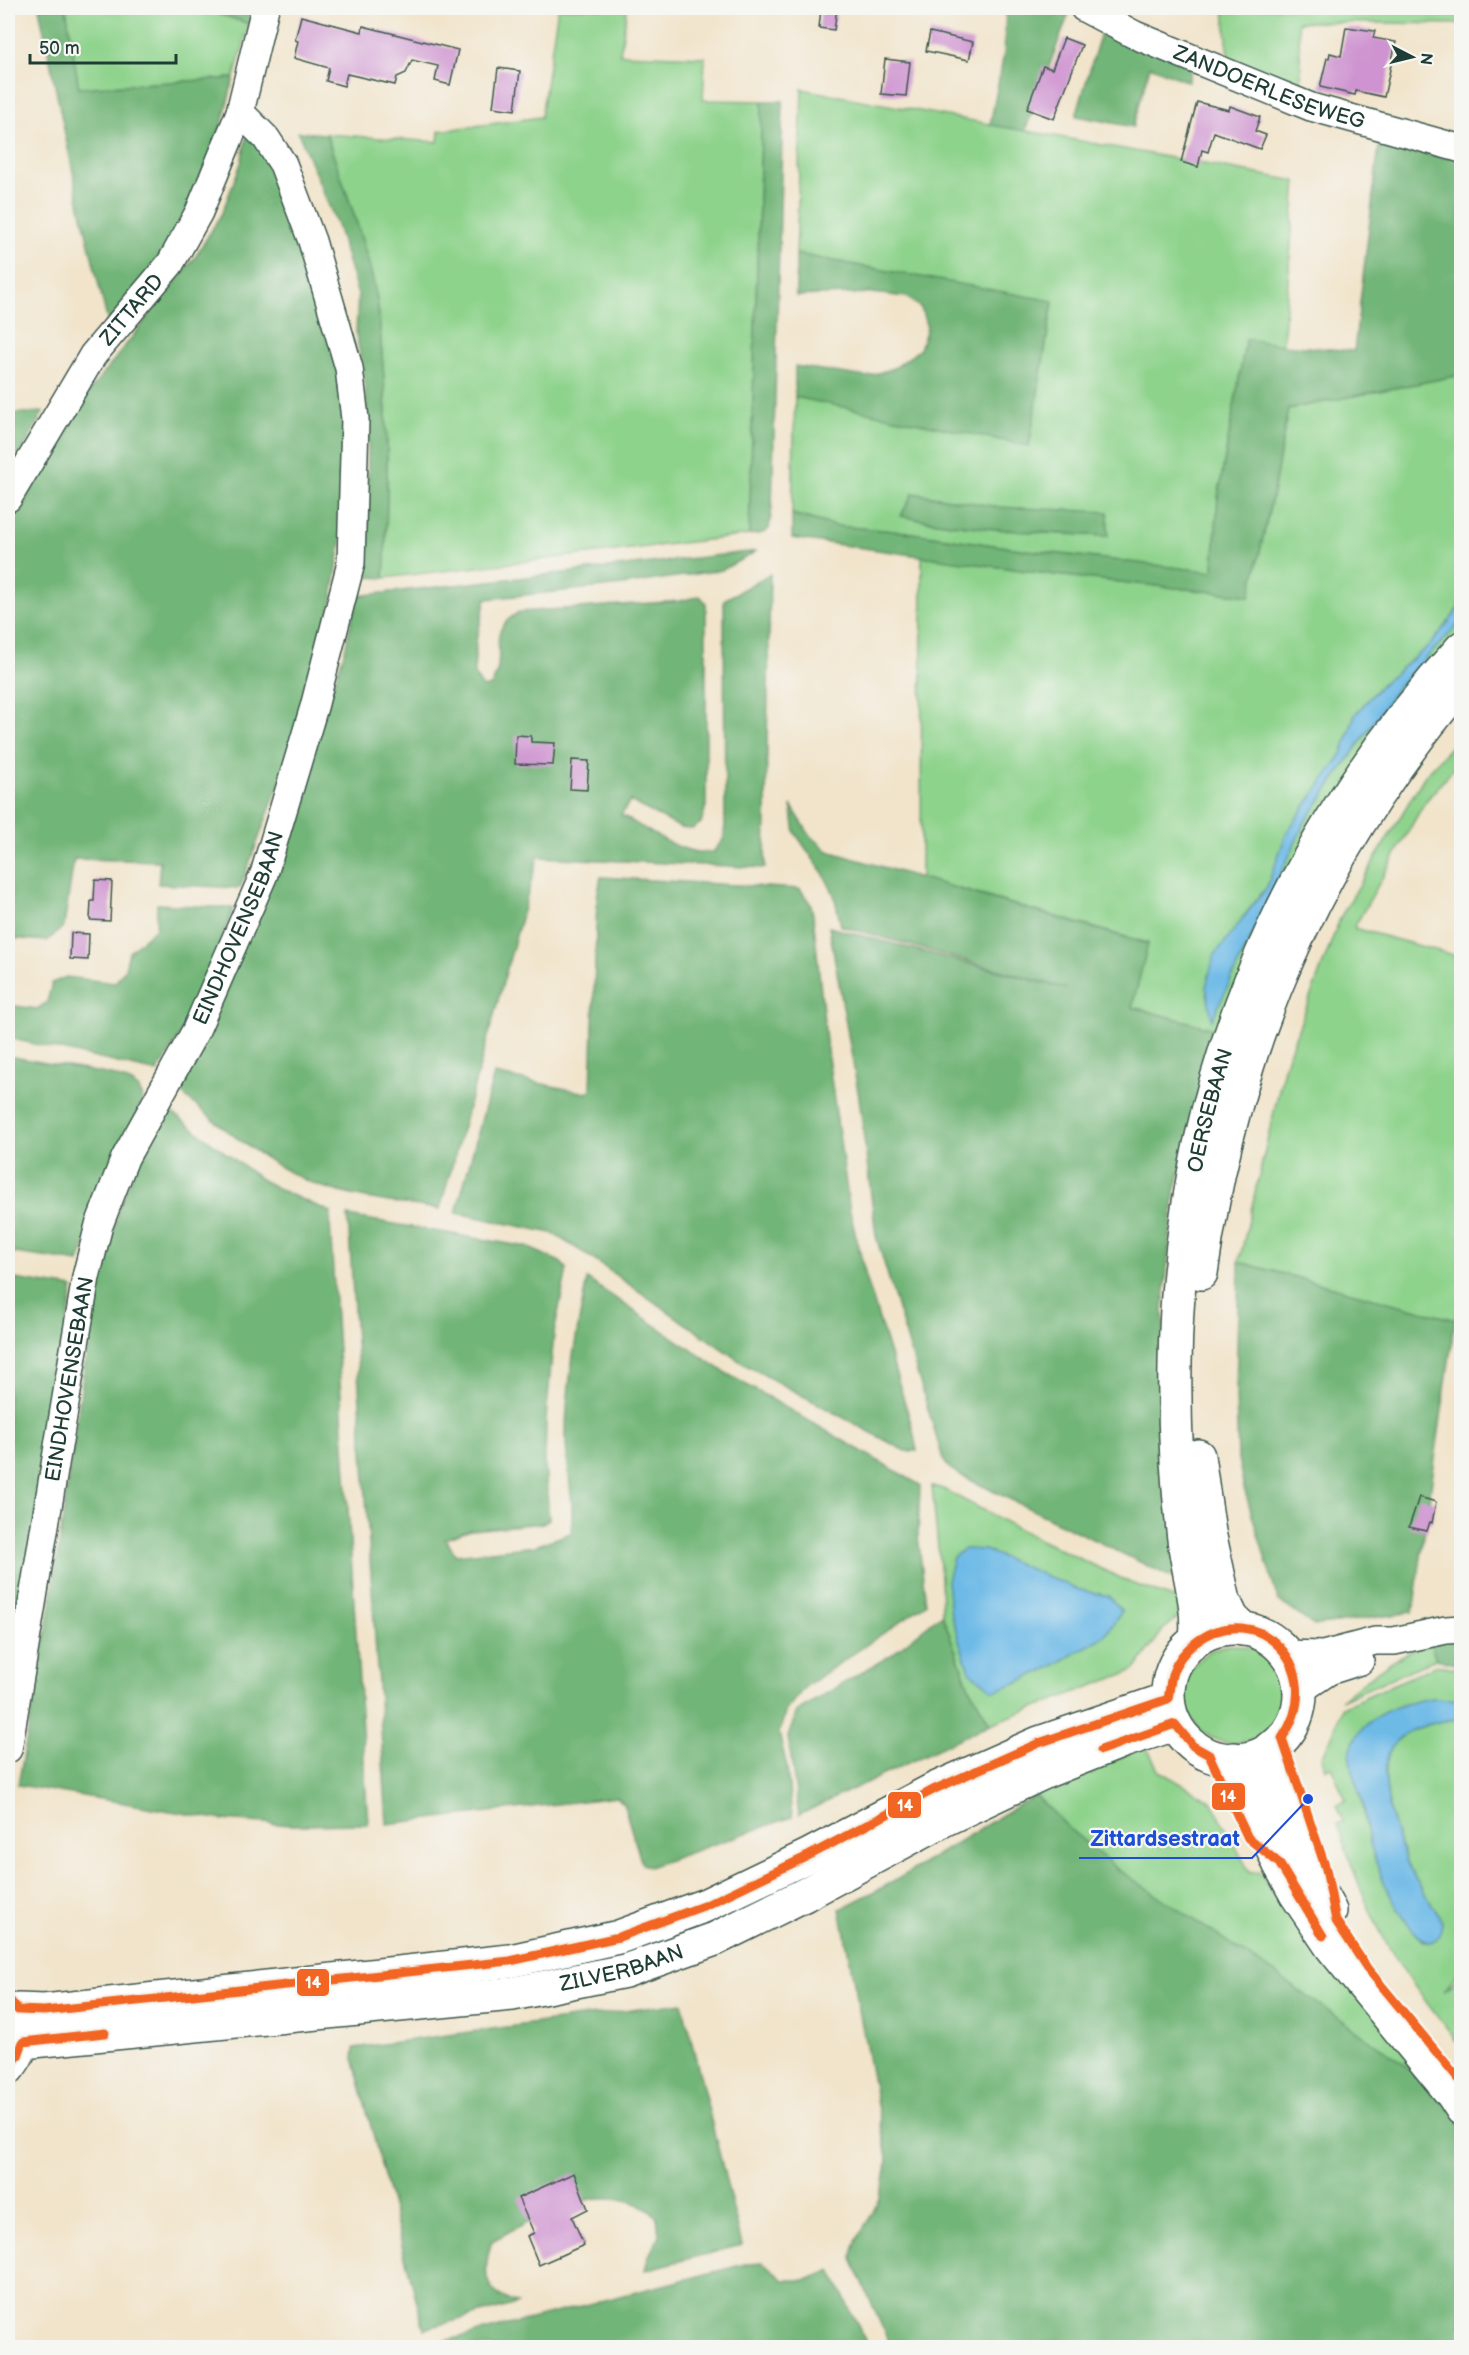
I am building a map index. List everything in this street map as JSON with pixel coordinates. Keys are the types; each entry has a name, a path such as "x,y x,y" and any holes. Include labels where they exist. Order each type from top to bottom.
{"main road":[{"name":"OERSEBAAN","path":"1196,1640 1196,1611 1180,1505 1175,1361 1182,1253 1189,1198 1201,1136 1217,1074 1260,954 1301,871 1352,788 1391,732 1461,648"},
{"name":"OERSEBAAN","path":"1243,1629 1232,1618 1224,1601 1217,1570 1200,1475 1195,1414 1196,1329 1200,1280 1221,1162 1258,1031 1285,962 1317,894 1374,798 1461,682"},
{"path":"1243,1629 1264,1635 1286,1654 1296,1673 1299,1690 1292,1724 1282,1738 1270,1748 1254,1756 1234,1760 1201,1751 1182,1734 1172,1711 1170,1678 1175,1664 1196,1640 1217,1630 1243,1629"},
{"name":"ZILVERBAAN","path":"13,2004 44,2011 510,1961 619,1937 706,1905 810,1855 934,1789 1039,1743 1172,1711"},
{"name":"ZILVERBAAN","path":"15,2055 512,1995 625,1971 715,1939 806,1894 945,1819 1047,1771 1123,1742 1172,1711"},
{"path":"1270,1748 1274,1778 1286,1815 1326,1904 1367,1968 1461,2084"},
{"path":"1234,1760 1279,1863 1314,1922 1453,2095 1461,2109"},
{"path":"13,2004 23,2025 15,2055"}],"street":[{"name":"ZITTARD","path":"8,498 93,355 170,264 199,212 240,112 265,8"},
{"name":"ZANDOERLESEWEG","path":"1084,8 1135,35 1311,107 1461,149"},
{"name":"EINDHOVENSEBAAN","path":"8,1749 86,1277 99,1226 125,1158 196,1030 264,874 314,707 351,563 356,419 349,368 312,241 283,164 266,138 240,112"},
{"path":"1286,1654 1323,1655 1375,1641 1394,1641 1461,1629"},
{"path":"1299,1690 1329,1671 1379,1654 1394,1641"}],"green space":[{"path":"39,8 66,8 79,88 234,78 211,166 179,231 108,323 81,211"},
{"path":"66,8 202,8 249,24 234,78 78,88"},
{"path":"202,8 253,8 249,24"},
{"path":"558,8 627,8 620,54 705,57 703,100 762,101 749,535 384,578 387,438 378,310 360,234 326,134 438,142 439,131 541,117"},
{"path":"1006,8 1071,8 1025,131 990,125 1004,54"},
{"path":"1224,8 1461,8 1461,24 1298,22 1302,89 1229,62"},
{"path":"1104,22 1192,65 1188,82 1150,66 1133,127 1076,116"},
{"path":"802,89 1296,181 1283,345 1246,340 1218,497 1213,572 1027,550 905,532 836,526 792,514 795,397 1029,445 1053,302 796,254","holes":["913,493 998,507 1108,536 1043,533 901,516"]},
{"path":"762,101 783,101 772,507 769,529 763,533 749,535"},
{"path":"249,125 266,140 334,326 350,487 319,678 240,888 158,884 160,861 74,859 64,926 47,941 8,938 8,532 77,407 196,256 222,213 241,163"},
{"path":"1381,130 1461,151 1461,375 1288,409 1274,488 1250,596 1056,575 792,538 792,514 836,526 905,532 1027,550 1213,572 1218,497 1246,339 1283,345 1354,351"},
{"path":"298,132 326,134 360,234 376,295 387,438 384,578 367,577 361,574 368,524 368,420 363,370 356,334 358,295 337,225"},
{"path":"796,254 1053,301 1029,446 795,397 795,366 867,377 896,367 920,349 927,328 921,308 907,297 872,293 796,296"},
{"path":"1461,375 1461,606 1432,643 1381,685 1355,715 1342,754 1287,832 1267,887 1243,917 1212,1019 1305,822 1398,687 1461,622 1461,641 1218,1030 1132,1007 1148,943 921,878 922,556 1056,575 1250,596 1274,488 1287,409"},
{"path":"43,412 8,478 8,414"},
{"path":"913,493 998,507 1108,512 1108,536 978,527 901,516"},
{"path":"757,551 722,570 622,585 486,599 476,641 474,674 483,688 491,686 497,673 499,633 509,619 519,612 680,601 700,596 706,603 706,806 701,823 692,829 681,828 630,801 621,815 678,846 690,850 713,852 723,840 725,826 724,600 770,574 765,868 538,857 440,1209 354,1196 305,1180 256,1152 181,1093 181,1081 318,731 345,650 357,596"},
{"path":"1461,735 1461,760 1425,802 1354,928 1461,957 1462,1295 1455,1320 1239,1262 1285,1064 1341,916 1424,777"},
{"path":"791,805 809,834 828,851 1148,944 1132,1007 1218,1030 1174,1196 1163,1311 1179,1581 960,1475 948,1467 943,1459 876,1236 859,1097 829,927 1067,989 841,926 834,894 823,873 795,833"},
{"path":"601,877 800,889 810,903 827,1050 850,1212 866,1277 912,1426 917,1451 905,1451 744,1364 552,1233 456,1213 494,1074 586,1093 591,1090 597,897"},
{"path":"157,904 233,908 200,993 180,1035 157,1072 8,1038 8,1005 37,1009 47,1002 52,983 66,977 115,983 125,969 129,952 156,928"},
{"path":"8,1056 112,1075 132,1083 139,1089 143,1098 79,1262 8,1252"},
{"path":"170,1111 262,1180 331,1212 368,1824 291,1825 223,1820 18,1785 48,1623 93,1306 120,1205 137,1163 154,1131"},
{"path":"348,1216 527,1247 560,1262 567,1269 554,1333 546,1419 545,1465 549,1519 543,1523 471,1530 445,1539 456,1555 535,1546 571,1533 571,1500 566,1442 567,1401 587,1279 726,1373 920,1485 918,1536 926,1604 805,1687 786,1710 779,1733 787,1767 792,1817 649,1867 642,1864 623,1803 617,1797 387,1824"},
{"path":"1239,1262 1455,1320 1413,1612 1314,1626 1278,1600 1244,1488 1238,1459 1236,1395"},
{"path":"8,1278 73,1288 8,1706"},
{"path":"932,1486 943,1489 1038,1539 1131,1583 1193,1605 1163,1630 1135,1670 990,1724 968,1685 942,1614 941,1578"},
{"path":"942,1614 968,1685 990,1724 799,1815 788,1737 797,1711 891,1655"},
{"path":"1461,1636 1461,1664 1436,1659 1430,1643"},
{"path":"1430,1643 1436,1659 1341,1700 1383,1667"},
{"path":"1234,1645 1253,1649 1268,1660 1279,1675 1283,1694 1279,1713 1268,1728 1253,1739 1234,1743 1215,1739 1200,1728 1189,1713 1185,1694 1189,1675 1200,1660 1215,1649"},
{"path":"1437,1665 1461,1669 1461,1700 1436,1699 1405,1704 1373,1721 1362,1799 1366,1825 1389,1893 1422,1941 1432,1943 1437,1939 1442,1922 1413,1875 1400,1846 1389,1806 1386,1767 1389,1752 1397,1740 1404,1735 1428,1725 1461,1718 1461,1973 1456,1975 1443,1991 1461,1976 1461,2047 1407,1976 1374,1918 1337,1824 1343,1822 1337,1804 1346,1800 1331,1767 1325,1769 1322,1758 1342,1707"},
{"path":"1146,1746 1159,1771 1211,1801 1250,1873 1260,1872 1272,1891 1305,1923 1435,2086 1271,1971 1116,1868 1073,1832 1035,1795"},
{"path":"1035,1795 1073,1832 1116,1868 1271,1971 1435,2086 1461,2119 1461,2347 891,2347 852,2259 857,2241 881,2192 887,2157 840,1909 893,1882"},
{"path":"682,2003 742,2245 645,2270 659,2235 657,2217 638,2204 618,2198 597,2198 574,2203 531,2220 492,2241 487,2261 488,2281 495,2292 517,2304 424,2329 353,2058 354,2048"},
{"path":"763,2262 784,2280 806,2280 831,2271 868,2346 861,2348 422,2347 749,2263"}],"water":[{"path":"1461,606 1461,622 1398,687 1305,822 1212,1020 1206,987 1214,956 1267,887 1287,832 1342,754 1355,715 1381,685 1432,643"},
{"path":"964,1549 985,1550 1077,1589 1108,1596 1122,1611 1105,1636 1053,1666 994,1691 969,1671 951,1615 947,1581 953,1557"},
{"path":"1434,1698 1461,1700 1461,1718 1428,1725 1404,1735 1397,1740 1389,1752 1386,1768 1389,1807 1400,1846 1413,1875 1442,1922 1438,1937 1432,1942 1424,1940 1407,1923 1385,1883 1370,1843 1365,1810 1352,1770 1350,1754 1358,1735 1375,1718 1398,1707"}],"building":[{"path":"821,8 837,8 834,30 819,28"},
{"path":"301,16 362,32 363,26 458,50 450,85 435,81 438,66 412,60 406,73 397,77 395,85 347,74 344,86 326,81 329,68 294,58 298,41 295,40"},
{"path":"1346,27 1375,31 1373,38 1396,42 1384,97 1356,91 1355,95 1320,87 1330,53 1341,56"},
{"path":"930,32 973,42 969,60 926,51"},
{"path":"1064,38 1082,45 1054,119 1027,109 1043,66 1052,69"},
{"path":"885,59 910,62 906,96 881,94"},
{"path":"498,68 520,71 515,110 493,107"},
{"path":"1197,102 1229,110 1230,106 1260,117 1255,131 1266,135 1260,149 1214,132 1208,152 1202,150 1198,167 1181,162"},
{"path":"516,735 531,736 531,742 555,743 553,765 515,764"},
{"path":"572,760 589,761 587,790 570,789"},
{"path":"95,880 112,881 110,921 90,920"},
{"path":"71,933 89,934 88,960 70,959"},
{"path":"1419,1497 1436,1502 1432,1523 1430,1522 1427,1531 1409,1527"},
{"path":"574,2173 588,2209 572,2217 584,2245 539,2265 527,2236 534,2233 518,2198"}],"transit line":[{"name":"14","path":"8,1998 18,2010 44,2011 510,1961 619,1937 706,1905 810,1855 935,1789 1039,1743 1168,1699 1173,1672 1188,1649 1219,1631 1242,1628 1262,1634 1280,1647 1292,1665 1297,1688 1295,1712 1282,1738 1326,1869 1336,1921 1367,1968 1462,2083"},
{"name":"14","path":"1101,1750 1175,1724 1193,1746 1209,1755 1248,1838 1279,1863 1323,1936"},
{"name":"14","path":"8,2068 18,2056 23,2042 105,2033"}],"place":[{"name":"Zittardsestraat","path":"1308,1799"}]}
